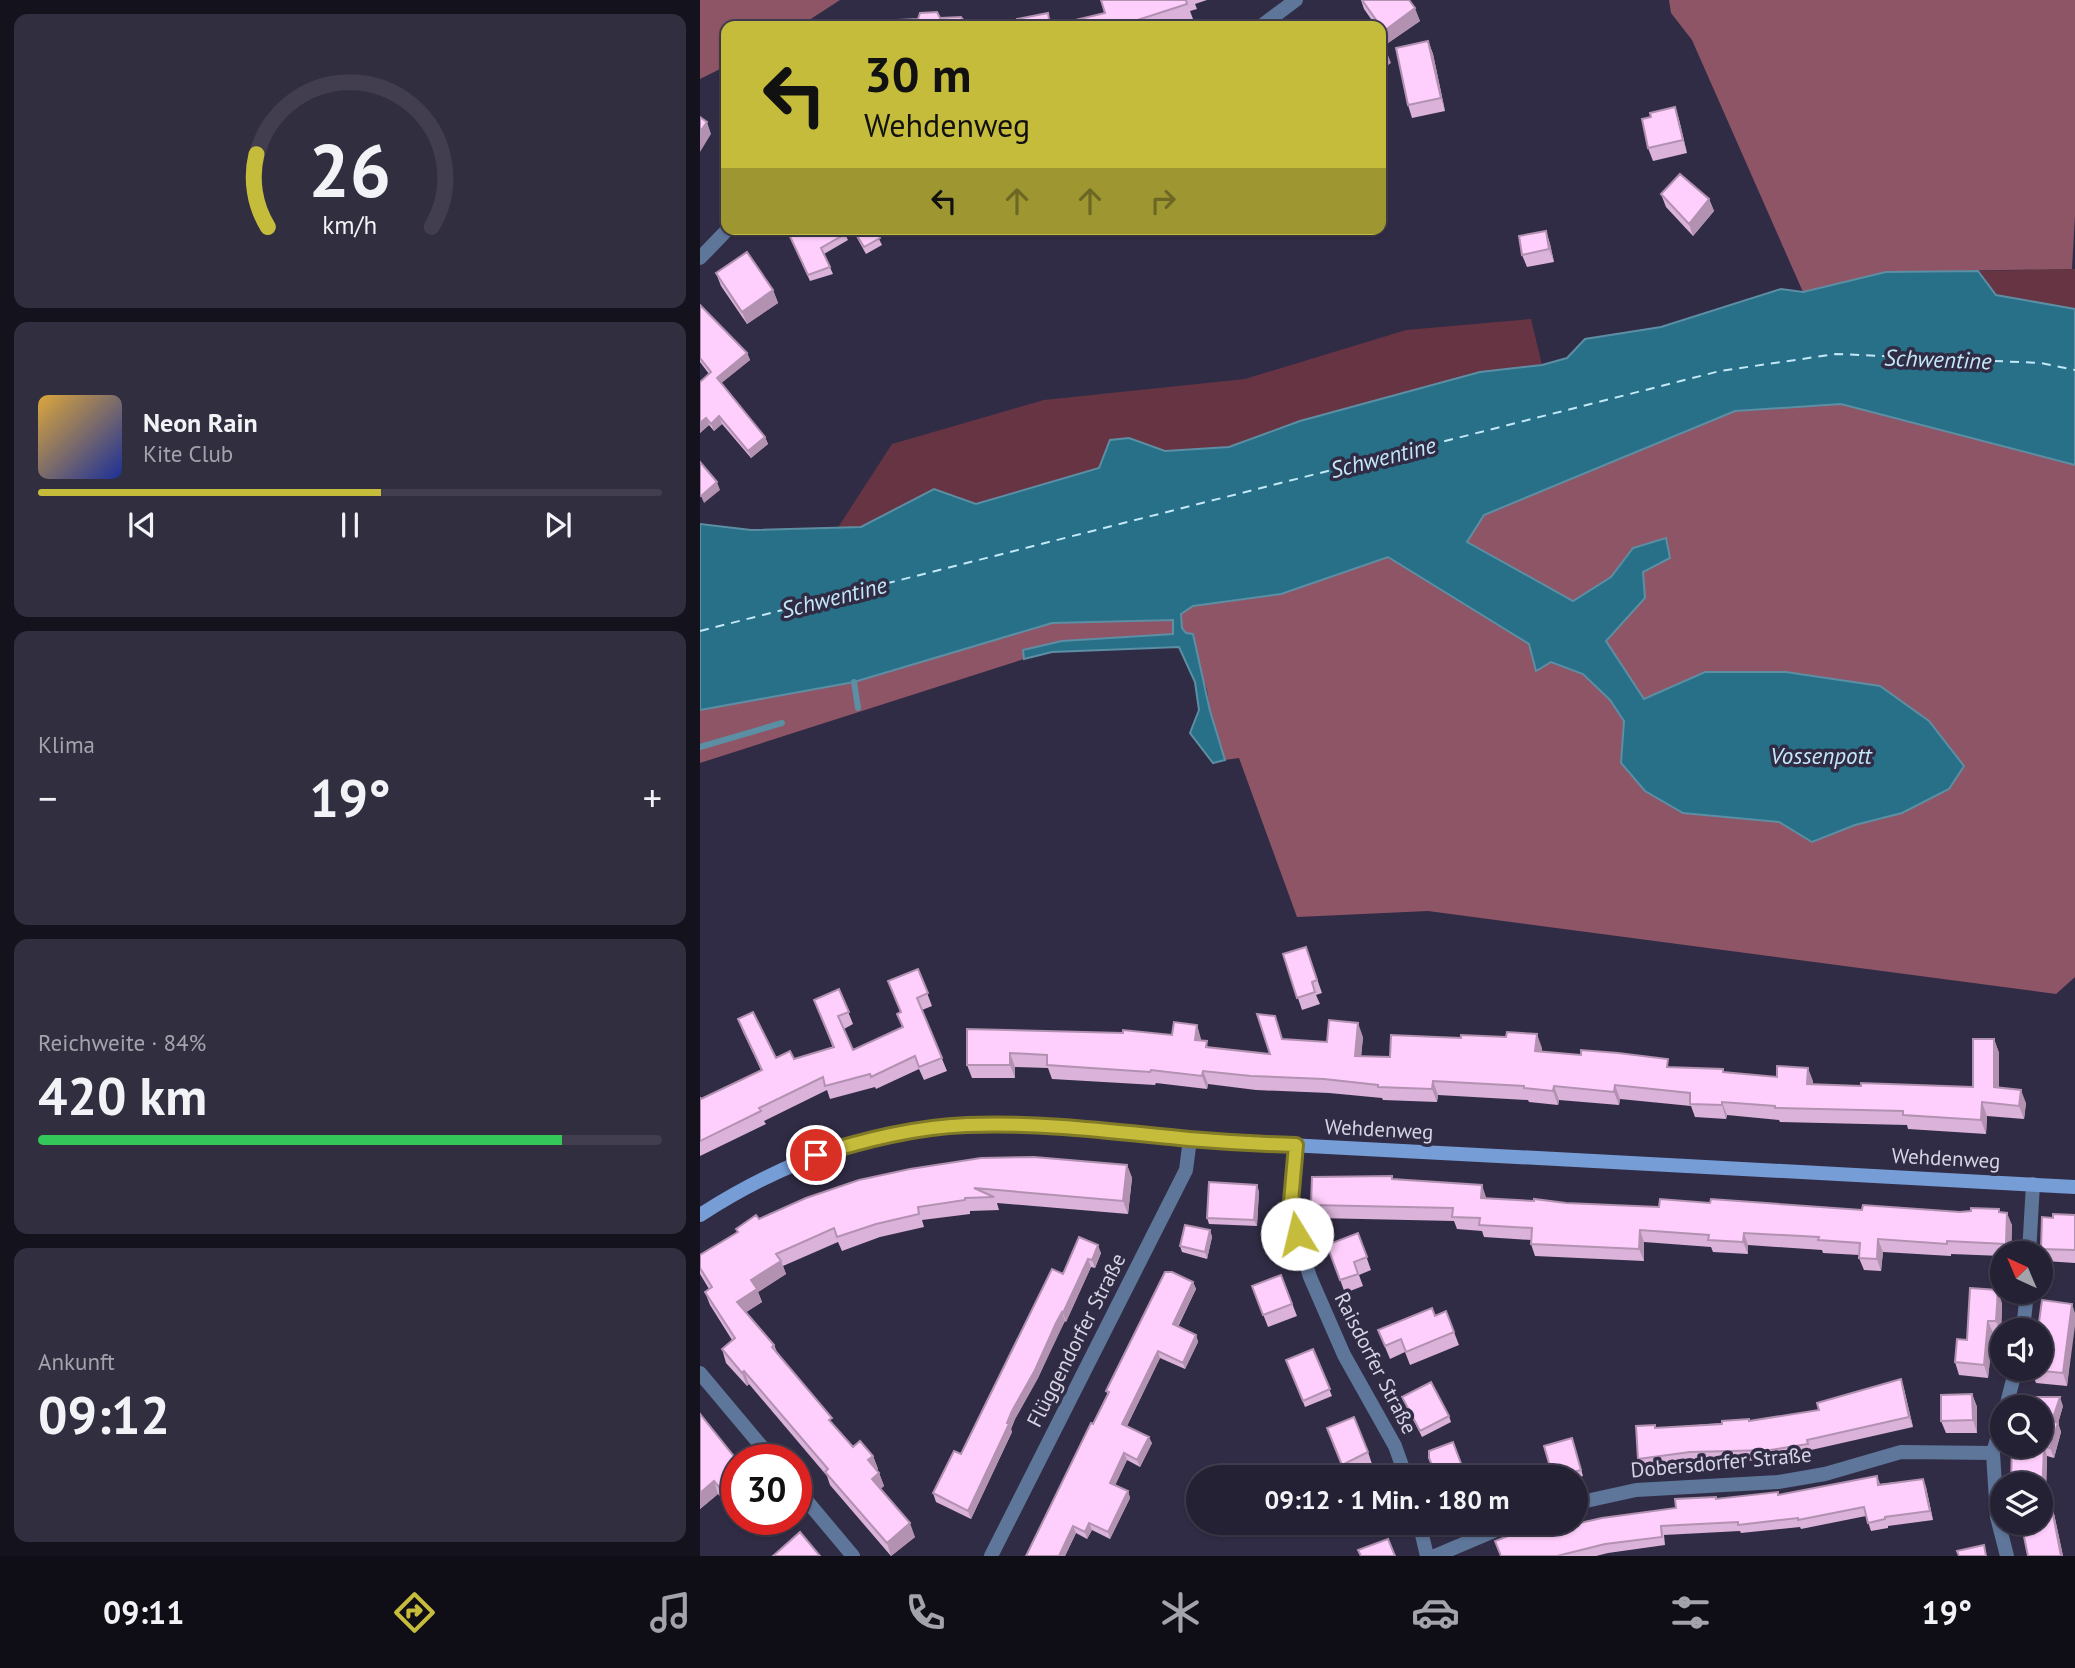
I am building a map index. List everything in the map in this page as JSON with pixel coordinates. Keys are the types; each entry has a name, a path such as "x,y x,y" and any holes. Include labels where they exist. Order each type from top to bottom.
{"main road":[{"name":"Wehdenweg","path":"700,1215 750,1185 816,1155 864,1140 964,1125 1017,1124 1190,1139 2075,1186"}],"street":[{"path":"1268,21 1296,0"},
{"path":"700,258 722,235"},
{"name":"Flüggendorfer Straße","path":"990,1556 1185,1170 1190,1139"},
{"name":"Raisdorfer Straße","path":"1296,1145 1290,1213 1310,1277 1344,1355 1395,1446 1402,1465"},
{"path":"2030,1241 2033,1184"},
{"path":"700,1373 760,1444"},
{"name":"Dobersdorfer Straße","path":"1588,1501 1636,1490 1777,1482 1825,1474 1901,1452 1990,1452"},
{"path":"1993,1458 1997,1517 2007,1556"},
{"path":"812,1507 853,1556"},
{"path":"1422,1535 1426,1556"},
{"path":"1435,1556 1484,1535"}],"shaded area":[{"path":"700,0 840,0 808,21 721,21 721,68 700,79"},
{"path":"1669,0 2075,0 2075,215 2072,269 1886,272 1803,292 1692,40 1671,13"},
{"path":"2075,269 2075,309 1996,295 1978,271"},
{"path":"1531,319 1542,365 1480,372 1300,421 1229,447 1165,451 1129,438 1110,440 1100,468 976,504 934,489 861,527 837,529 892,444 1044,400 1245,379 1406,330"},
{"path":"1841,404 2075,465 2075,977 2056,994 1428,911 1297,917 1239,758 1225,760 1210,711 1207,690 1182,628 1181,614 1193,606 1281,594 1388,557 1529,644 1551,662 1583,674 1610,700 1624,721 1621,763 1683,813 1779,822 1812,842 1855,825 1880,686 1786,672 1705,672 1644,699 1606,641 1645,598 1633,548 1611,577 1573,601 1467,542 1484,515 1735,411"},
{"path":"1173,620 1174,634 1062,641 1024,650 1024,659 700,763 700,710 854,682 1052,623"}],"water":[{"path":"1978,271 1996,295 2075,309 2075,465 1841,404 1735,411 1484,515 1467,542 1573,601 1611,577 1633,548 1666,538 1670,558 1643,572 1645,598 1606,641 1644,699 1705,672 1786,672 1880,686 1929,721 1964,766 1949,789 1902,813 1855,825 1812,842 1779,822 1683,813 1645,791 1621,763 1624,721 1610,700 1583,674 1551,662 1536,671 1529,644 1388,557 1281,594 1193,606 1181,614 1182,628 1186,633 1193,634 1210,711 1225,760 1213,763 1190,733 1199,710 1195,682 1179,647 1052,652 1024,659 1023,650 1062,641 1173,634 1173,620 1052,623 854,682 700,710 700,524 751,530 861,527 934,489 976,504 1099,468 1110,440 1129,438 1165,451 1229,447 1300,421 1480,372 1542,365 1567,358 1585,339 1661,327 1781,289 1803,292 1886,272"}],"building":[{"path":"1101,0 1186,0 1187,4 1134,21 1071,21 1105,13"},
{"path":"1362,0 1409,0 1415,8 1386,30 1386,21 1377,21"},
{"path":"937,12 940,18 961,17 964,21 878,21 918,19 920,13"},
{"path":"1048,13 1049,21 1017,19"},
{"path":"1428,41 1441,98 1408,105 1396,48"},
{"path":"1675,107 1683,140 1648,148 1642,119 1651,117 1650,113"},
{"path":"700,117 707,122 700,132"},
{"path":"1680,174 1709,199 1689,224 1661,194"},
{"path":"1546,231 1549,249 1522,255 1519,236"},
{"path":"789,235 843,235 821,248 830,267 808,275"},
{"path":"857,235 878,235 880,238 864,247"},
{"path":"747,252 773,290 742,312 716,273"},
{"path":"700,305 747,353 717,378 765,437 748,451 719,416 711,424 706,418 700,423 700,382 711,372 700,358"},
{"path":"700,462 717,482 701,496 700,495"},
{"path":"1306,947 1317,980 1312,982 1315,992 1297,998 1283,954"},
{"path":"918,969 928,993 917,998 942,1058 919,1067 915,1056 871,1077 870,1074 825,1086 823,1077 700,1141 700,1098 762,1070 738,1019 753,1012 776,1058 790,1051 794,1059 834,1047 814,1000 839,989 849,1012 838,1016 853,1050 903,1027 897,1014 901,1012 888,981"},
{"path":"1257,1014 1275,1016 1282,1039 1327,1042 1329,1020 1358,1023 1355,1056 1390,1057 1391,1035 1506,1037 1507,1032 1537,1034 1535,1051 1581,1055 1581,1050 1618,1053 1668,1059 1667,1067 1723,1069 1723,1072 1777,1077 1777,1066 1808,1068 1807,1084 1861,1086 1861,1083 1973,1087 1973,1039 1994,1039 1994,1087 2021,1090 2019,1106 1982,1102 1981,1120 1903,1115 1903,1111 1775,1108 1722,1102 1722,1105 1690,1104 1690,1093 1615,1085 1614,1092 1554,1086 1553,1091 1524,1086 1433,1081 1432,1089 1378,1087 1324,1079 1203,1071 1202,1076 1151,1070 1047,1065 1047,1055 1010,1053 1010,1065 967,1065 967,1029 1123,1033 1123,1030 1172,1035 1174,1022 1197,1025 1195,1040 1207,1041 1206,1047 1270,1054"},
{"path":"1034,1157 1127,1165 1123,1201 974,1188 994,1197 965,1198 918,1207 919,1214 837,1237 834,1228 776,1254 781,1261 751,1280 757,1289 737,1302 832,1418 829,1420 853,1447 860,1441 873,1456 868,1460 879,1473 872,1479 910,1523 887,1543 825,1472 828,1469 812,1450 812,1444 807,1444 722,1349 735,1338 705,1292 712,1287 700,1268 700,1255 738,1232 736,1229 756,1215 759,1219 806,1198 859,1180 981,1158"},
{"path":"1392,1176 1392,1179 1482,1185 1481,1198 1534,1199 1566,1203 1659,1207 1660,1199 1710,1203 1711,1199 1862,1210 1863,1205 1960,1212 1971,1211 1971,1208 1999,1209 1999,1212 2007,1213 2006,1241 1990,1241 1990,1243 1947,1241 1947,1244 1878,1239 1877,1259 1859,1258 1860,1243 1818,1240 1819,1237 1744,1233 1743,1242 1708,1240 1709,1235 1640,1230 1639,1249 1531,1244 1532,1228 1479,1225 1480,1218 1452,1217 1453,1208 1311,1205 1312,1177"},
{"path":"1209,1182 1257,1185 1254,1220 1207,1218"},
{"path":"2053,1214 2075,1215 2075,1250 2053,1249 2053,1241 2041,1241 2042,1217 2053,1218"},
{"path":"1185,1225 1210,1230 1205,1252 1180,1246"},
{"path":"1358,1233 1367,1257 1354,1262 1358,1274 1340,1280 1327,1245"},
{"path":"1079,1237 1098,1245 1092,1260 1088,1259 1035,1370 1012,1411 1007,1423 1009,1424 968,1511 933,1493 954,1451 961,1454 1052,1269 1063,1274"},
{"path":"1165,1272 1172,1272 1193,1282 1173,1324 1196,1335 1183,1363 1158,1351 1122,1424 1149,1437 1137,1460 1124,1453 1110,1483 1128,1491 1108,1532 1089,1523 1085,1532 1073,1526 1059,1556 1026,1556 1109,1392 1106,1391"},
{"path":"1281,1275 1292,1304 1263,1315 1252,1286"},
{"path":"1970,1288 1990,1289 1990,1304 1997,1304 1996,1318 1990,1318 1988,1321 1984,1365 1955,1362 1957,1339 1967,1340"},
{"path":"2053,1301 2072,1304 2063,1373 2053,1372 2053,1318 2040,1318 2041,1304 2053,1304"},
{"path":"1432,1308 1435,1316 1446,1311 1454,1332 1406,1352 1401,1339 1385,1346 1378,1330"},
{"path":"1313,1349 1330,1389 1303,1401 1286,1360"},
{"path":"1901,1379 1909,1417 1807,1440 1808,1444 1770,1450 1690,1452 1638,1459 1636,1426 1655,1425 1655,1428 1722,1424 1722,1421 1749,1421 1819,1410 1817,1403"},
{"path":"1431,1382 1449,1416 1420,1431 1402,1397"},
{"path":"1972,1394 1973,1420 1941,1421 1941,1395"},
{"path":"2053,1397 2060,1397 2053,1418"},
{"path":"700,1414 724,1444 721,1444 721,1490 714,1481 700,1493"},
{"path":"1354,1417 1368,1452 1342,1465 1327,1428"},
{"path":"2053,1421 2058,1423 2053,1439"},
{"path":"1572,1438 1580,1465 1550,1465 1544,1446"},
{"path":"1453,1442 1462,1465 1432,1465 1429,1451"},
{"path":"2012,1458 2044,1458 2043,1472 2011,1472"},
{"path":"1877,1476 1878,1485 1923,1479 1930,1511 1885,1517 1868,1523 1864,1507 1798,1520 1738,1525 1738,1522 1661,1526 1662,1537 1605,1544 1557,1556 1501,1556 1495,1541 1511,1535 1588,1535 1588,1521 1676,1508 1675,1499 1716,1499 1778,1492 1778,1495"},
{"path":"2053,1515 2061,1556 2028,1556 2024,1535 2053,1535"},
{"path":"797,1535 802,1535 820,1556 773,1556"},
{"path":"1388,1539 1395,1556 1361,1556 1358,1550"},
{"path":"1984,1545 1986,1556 1959,1556 1957,1551"}],"waterway":[{"path":"854,682 858,708"},
{"path":"700,747 782,723"}],"ferry route":[{"path":"700,631 1720,371 1836,354 2041,363 2075,370"}],"route":[{"path":"816,1155 864,1140 964,1125 1017,1124 1296,1145 1290,1213 1297,1234"}],"water label":[{"name":"Schwentine","path":"1938,359"},
{"name":"Schwentine","path":"1383,457"},
{"name":"Schwentine","path":"834,597"},
{"name":"Vossenpott","path":"1821,755"}]}
